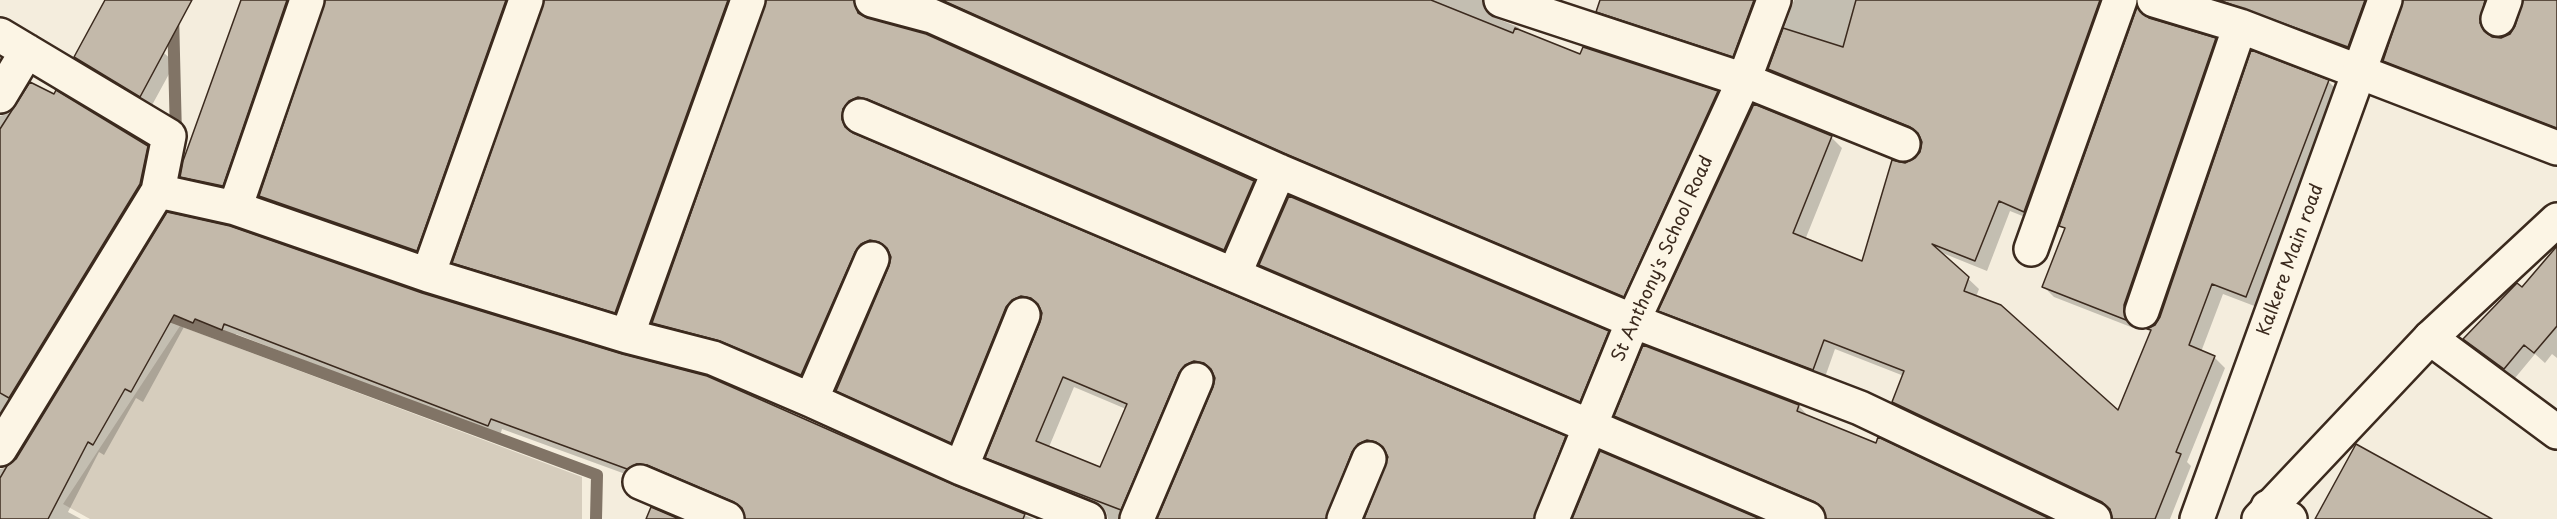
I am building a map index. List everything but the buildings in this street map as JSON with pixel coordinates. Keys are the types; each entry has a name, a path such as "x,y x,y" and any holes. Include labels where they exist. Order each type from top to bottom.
{"street":[{"path":"235,208 307,0"},
{"path":"428,275 526,0"},
{"path":"627,336 748,0"},
{"path":"872,0 932,16 1279,171 1633,321 1860,408 2094,519"},
{"path":"1501,0 1744,80 1903,144"},
{"name":"St Anthony's School Road","path":"1552,519 1633,321 1744,80 1774,0"},
{"path":"2031,249 2120,0"},
{"path":"2154,0 2240,26 2557,148"},
{"name":"Kalkere Main road","path":"2197,519 2385,0"},
{"path":"2142,311 2240,26"},
{"path":"0,96 14,43 169,136 158,191 0,449"},
{"path":"860,116 1808,519"},
{"path":"1234,275 1279,171"},
{"path":"158,191 235,208 428,275 627,336 713,358 811,399 961,468 1088,519"},
{"path":"2272,515 2430,338 2554,225"},
{"path":"811,399 872,259"},
{"path":"961,468 1023,315"},
{"path":"2430,338 2557,432"},
{"path":"1137,519 1196,380"},
{"path":"1344,519 1369,459"},
{"path":"640,482 727,519"}],"shaded area":[{"path":"180,326 582,477 582,519 90,519 63,504"}],"waterway":[{"path":"169,0 173,14 176,136"},
{"path":"164,309 164,314 597,475 596,519"}]}
